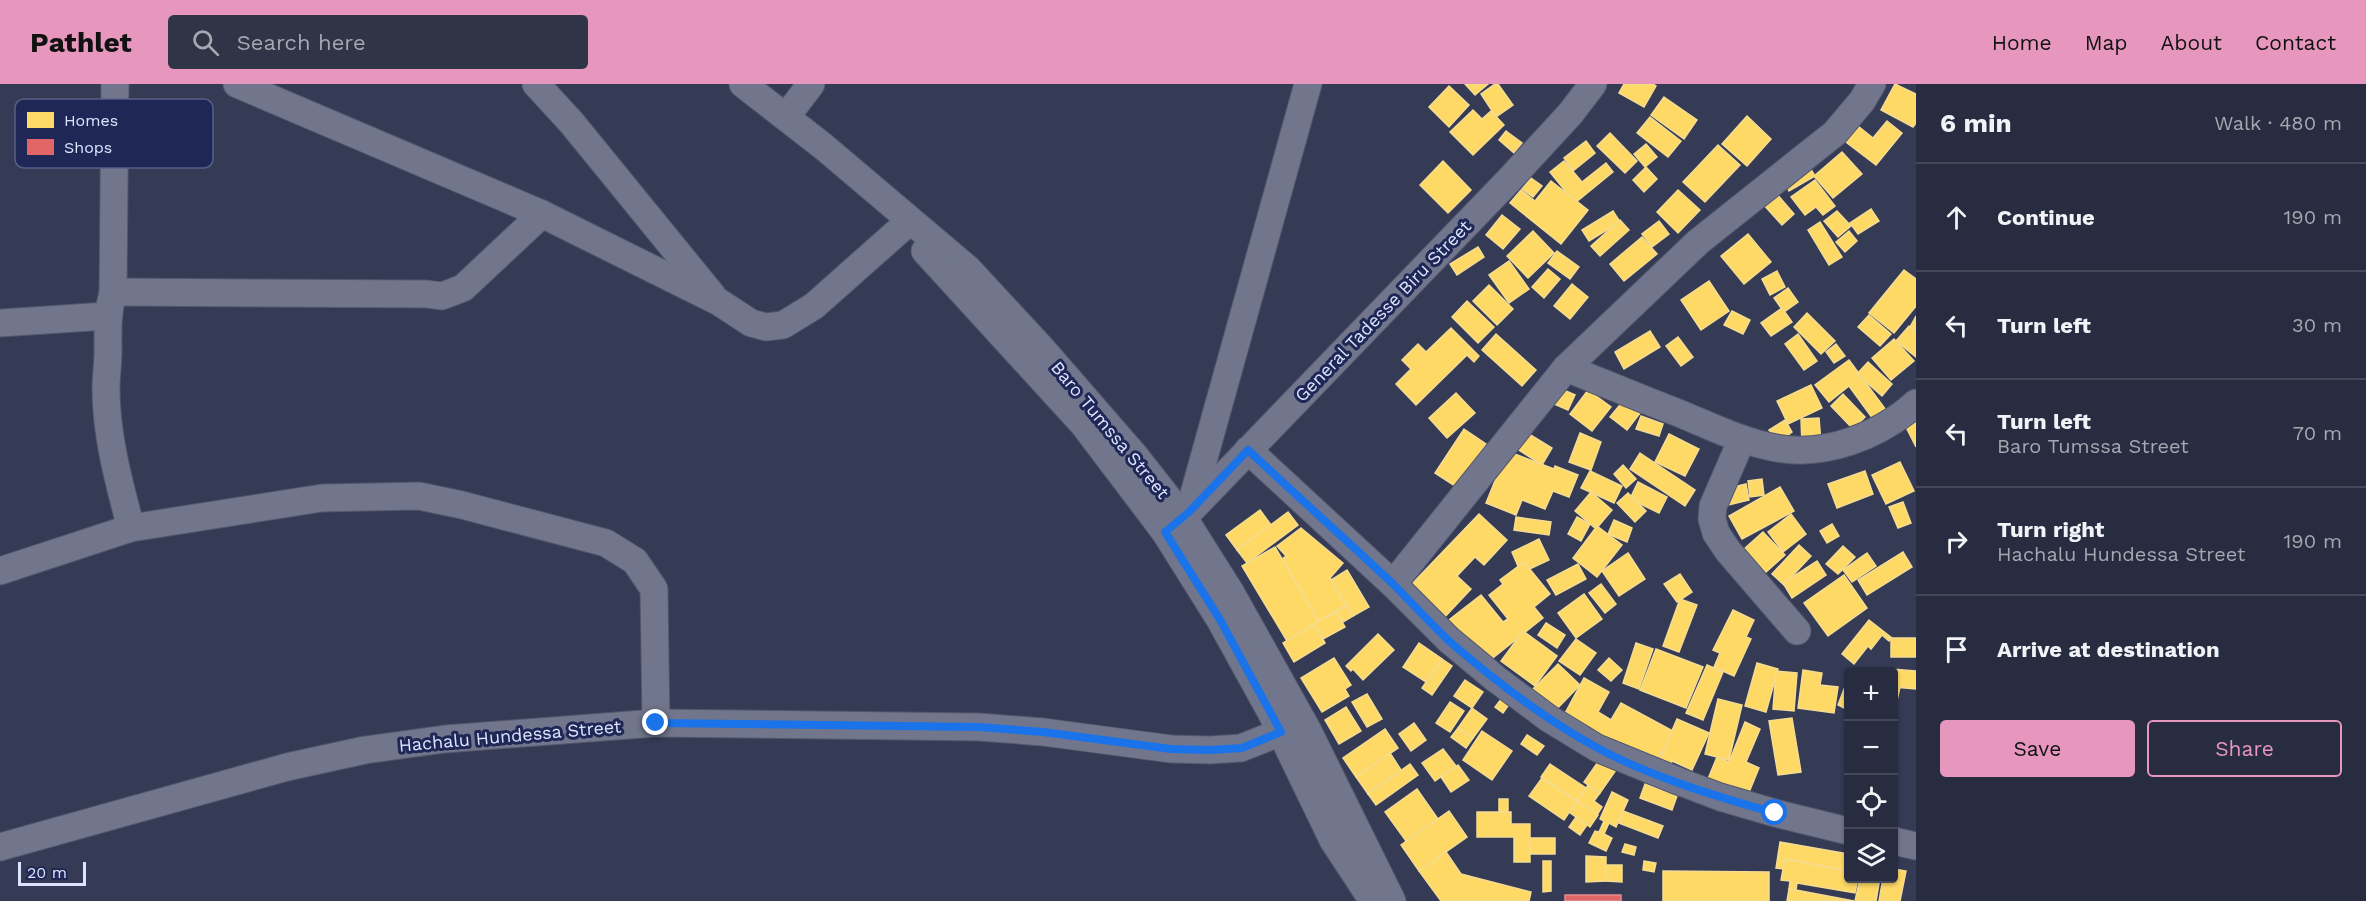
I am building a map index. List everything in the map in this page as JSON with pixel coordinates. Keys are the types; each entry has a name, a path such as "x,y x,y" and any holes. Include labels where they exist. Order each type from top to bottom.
{"street":[{"path":"115,84 115,99"},
{"path":"237,84 542,214 719,302 751,323 766,327 783,325 814,306 903,227"},
{"path":"536,84 571,122 719,302"},
{"name":"Baro Tumssa Street","path":"742,84 786,117 968,269 1090,402 1231,593 1307,729 1392,901"},
{"path":"786,117 811,84"},
{"path":"1179,520 1308,84"},
{"name":"General Tadesse Biru Street","path":"1179,520 1510,179 1570,114 1593,84"},
{"path":"1393,584 1566,368 1698,242 1835,133 1862,101 1872,84"},
{"path":"113,168 106,388 109,434 131,528"},
{"name":"Baro Tumssa Street","path":"876,193 903,227 1084,425 1179,520 1219,618 1281,732 1333,840 1373,901"},
{"path":"0,323 110,304 427,294 442,296 463,288 542,214"},
{"path":"1566,368 1742,439 1778,448 1806,450 1838,446 1870,433 1907,412 1916,403"},
{"path":"1742,439 1713,506 1712,519 1716,533 1728,551 1797,631"},
{"path":"1248,450 1393,584 1449,640 1548,718 1597,748 1720,797 1844,830"},
{"path":"0,571 131,528 322,498 419,496 606,543 635,561 654,589 656,723"},
{"name":"Hachalu Hundessa Street","path":"0,847 217,785 365,750 446,738 656,723 979,727 1043,732 1171,749 1210,750 1242,748 1281,732"},
{"path":"1898,842 1916,846"}],"building: Homes":[{"path":"1465,84 1488,84 1475,95"},
{"path":"1498,84 1513,105 1496,117 1481,94"},
{"path":"1624,84 1653,84 1656,86 1644,107 1619,93"},
{"path":"1895,84 1916,94 1916,123 1913,127 1881,110"},
{"path":"1449,86 1469,105 1449,127 1429,107"},
{"path":"1664,97 1697,120 1684,139 1651,115"},
{"path":"1473,110 1482,119 1491,111 1504,125 1473,155 1450,132"},
{"path":"1747,116 1771,139 1747,166 1722,144"},
{"path":"1650,117 1681,141 1668,157 1637,133"},
{"path":"1887,121 1902,133 1876,165 1846,142 1858,126 1873,138"},
{"path":"1506,131 1522,143 1514,153 1499,140"},
{"path":"1610,133 1637,161 1625,173 1597,146"},
{"path":"1586,141 1595,153 1573,171 1564,158"},
{"path":"1646,144 1657,157 1645,167 1634,154"},
{"path":"1718,145 1740,165 1705,202 1683,182"},
{"path":"1842,152 1862,174 1833,198 1814,176"},
{"path":"1443,161 1471,190 1448,213 1420,185"},
{"path":"1564,161 1582,182 1606,163 1613,172 1575,203 1550,172"},
{"path":"1807,163 1815,176 1789,191 1782,177"},
{"path":"1646,167 1657,179 1644,192 1633,180"},
{"path":"1531,178 1542,186 1533,197 1522,189"},
{"path":"1815,180 1835,206 1823,215 1816,207 1805,215 1791,197"},
{"path":"1551,181 1588,210 1561,244 1510,203 1521,190 1535,201"},
{"path":"1678,190 1700,210 1678,233 1657,212"},
{"path":"1776,193 1794,214 1782,225 1763,204"},
{"path":"1871,209 1879,221 1858,234 1850,223"},
{"path":"1613,211 1620,222 1589,241 1582,230"},
{"path":"1837,211 1851,226 1838,237 1824,221"},
{"path":"1502,215 1520,229 1503,249 1486,235"},
{"path":"1620,220 1629,230 1600,256 1591,246"},
{"path":"1659,221 1669,234 1652,247 1642,234"},
{"path":"1820,222 1842,257 1829,265 1808,230"},
{"path":"1533,231 1554,253 1528,278 1507,256"},
{"path":"1849,231 1857,241 1845,252 1836,242"},
{"path":"1748,234 1771,262 1744,284 1721,256"},
{"path":"1642,237 1657,254 1624,281 1610,264"},
{"path":"1478,247 1484,257 1457,275 1450,264"},
{"path":"1557,251 1579,267 1570,279 1548,263"},
{"path":"1509,261 1529,289 1509,303 1489,275"},
{"path":"1548,269 1560,279 1544,298 1532,287"},
{"path":"1904,270 1916,279 1916,306 1894,333 1869,313"},
{"path":"1777,271 1785,287 1770,295 1762,279"},
{"path":"1709,281 1729,311 1701,330 1681,300"},
{"path":"1572,284 1588,297 1570,319 1554,306"},
{"path":"1489,285 1513,309 1497,325 1473,301"},
{"path":"1788,288 1798,302 1784,312 1774,298"},
{"path":"1467,301 1494,327 1478,343 1452,317"},
{"path":"1782,308 1792,322 1771,336 1761,323"},
{"path":"1732,311 1750,320 1743,334 1724,325"},
{"path":"1807,313 1835,341 1821,354 1794,327"},
{"path":"1869,315 1891,334 1880,346 1858,327"},
{"path":"1916,316 1916,333 1909,329"},
{"path":"1909,326 1916,332 1916,357 1896,341"},
{"path":"1451,328 1479,356 1474,362 1467,355 1416,405 1396,384 1411,369 1402,360 1418,344 1426,352"},
{"path":"1650,331 1660,347 1624,369 1615,352"},
{"path":"1496,334 1536,370 1522,386 1482,350"},
{"path":"1798,334 1817,361 1804,370 1785,344"},
{"path":"1678,337 1693,357 1681,366 1666,346"},
{"path":"1894,339 1914,361 1891,380 1872,358"},
{"path":"1836,344 1845,356 1834,363 1826,352"},
{"path":"1849,360 1886,410 1873,419 1849,386 1829,402 1815,385"},
{"path":"1868,362 1892,384 1882,396 1857,374"},
{"path":"1811,385 1822,408 1788,424 1777,401"},
{"path":"1559,388 1575,395 1568,410 1552,403"},
{"path":"1588,390 1611,407 1592,431 1570,414"},
{"path":"1456,393 1475,413 1447,438 1429,418"},
{"path":"1843,394 1865,417 1853,429 1831,406"},
{"path":"1624,400 1640,413 1627,430 1610,417"},
{"path":"1641,416 1663,424 1659,436 1636,429"},
{"path":"1819,418 1821,443 1802,444 1801,419"},
{"path":"1785,420 1792,432 1777,443 1769,430"},
{"path":"1916,420 1916,447 1905,425"},
{"path":"1464,429 1486,444 1458,488 1435,473"},
{"path":"1524,431 1552,448 1542,465 1514,447"},
{"path":"1580,433 1601,442 1591,470 1569,462"},
{"path":"1669,434 1699,449 1685,476 1655,462"},
{"path":"1507,451 1554,469 1555,466 1578,475 1569,497 1553,491 1545,509 1522,500 1516,515 1486,503"},
{"path":"1640,453 1695,490 1685,506 1630,469"},
{"path":"1900,462 1914,491 1886,504 1872,475"},
{"path":"1623,465 1636,479 1626,488 1614,474"},
{"path":"1590,471 1622,486 1614,503 1581,488"},
{"path":"1865,471 1873,494 1837,508 1828,484"},
{"path":"1762,479 1764,495 1750,497 1748,481"},
{"path":"1638,482 1667,497 1659,513 1630,499"},
{"path":"1746,484 1749,500 1724,506 1721,490"},
{"path":"1780,487 1794,511 1742,539 1729,516"},
{"path":"1591,492 1612,510 1596,529 1575,511"},
{"path":"1628,493 1646,511 1635,522 1617,503"},
{"path":"1903,502 1911,523 1898,528 1889,507"},
{"path":"1260,510 1271,525 1237,550 1226,535"},
{"path":"1288,512 1298,525 1247,563 1237,550"},
{"path":"1479,514 1507,540 1484,565 1475,557 1457,576 1471,589 1442,620 1408,588"},
{"path":"1791,514 1806,534 1783,552 1768,532"},
{"path":"1516,517 1551,522 1549,535 1514,530"},
{"path":"1577,517 1590,524 1581,541 1568,534"},
{"path":"1614,520 1632,528 1627,542 1608,534"},
{"path":"1832,524 1839,536 1827,543 1820,531"},
{"path":"1597,526 1622,545 1597,577 1573,558"},
{"path":"1301,528 1343,563 1330,578 1346,605 1319,622 1282,559 1286,556 1277,546"},
{"path":"1763,532 1785,555 1756,581 1735,557"},
{"path":"1539,539 1549,560 1521,573 1512,552"},
{"path":"1799,545 1811,556 1784,585 1772,574"},
{"path":"1843,546 1855,557 1838,574 1826,564"},
{"path":"1275,547 1319,622 1287,641 1242,566"},
{"path":"1903,552 1912,567 1867,595 1858,580"},
{"path":"1628,553 1645,579 1619,596 1602,571"},
{"path":"1867,553 1876,566 1852,582 1843,570"},
{"path":"1817,561 1826,575 1792,598 1783,583"},
{"path":"1524,562 1550,594 1534,607 1543,618 1484,665 1449,620 1481,595 1503,622 1508,619 1489,595 1503,584 1500,580"},
{"path":"1578,564 1586,579 1556,595 1547,580"},
{"path":"1347,570 1369,607 1353,616 1331,580"},
{"path":"1680,574 1692,592 1677,602 1664,584"},
{"path":"1844,575 1867,608 1828,636 1804,603"},
{"path":"1601,584 1616,604 1605,613 1589,593"},
{"path":"1584,594 1602,619 1576,638 1558,613"},
{"path":"1680,599 1697,605 1679,652 1663,646"},
{"path":"1346,605 1353,616 1343,622 1336,612"},
{"path":"1733,610 1754,620 1746,637 1751,639 1734,676 1714,667 1720,653 1713,650"},
{"path":"1336,612 1345,627 1323,639 1314,624"},
{"path":"1869,620 1892,638 1889,641 1882,635 1871,649 1868,646 1854,664 1842,654"},
{"path":"1546,623 1565,635 1557,648 1538,635"},
{"path":"1314,624 1325,643 1294,662 1283,643"},
{"path":"1523,631 1557,656 1535,686 1501,661"},
{"path":"1378,634 1394,650 1363,680 1353,669 1351,671 1346,666"},
{"path":"1891,638 1916,638 1916,657 1891,657"},
{"path":"1576,639 1596,653 1580,675 1559,661"},
{"path":"1419,643 1442,659 1426,682 1403,667"},
{"path":"1636,643 1653,649 1639,689 1623,683"},
{"path":"1656,649 1703,667 1686,708 1640,690"},
{"path":"1334,658 1351,685 1345,689 1349,696 1322,712 1301,678"},
{"path":"1609,658 1622,670 1611,681 1598,670"},
{"path":"1442,659 1452,666 1432,695 1422,688"},
{"path":"1757,663 1778,669 1766,712 1745,706"},
{"path":"1558,664 1580,685 1551,715 1528,694"},
{"path":"1707,665 1723,672 1703,720 1686,713"},
{"path":"1803,670 1822,673 1820,685 1838,687 1834,713 1798,708"},
{"path":"1898,670 1916,671 1916,689 1898,687"},
{"path":"1776,671 1797,673 1794,711 1773,709"},
{"path":"1584,678 1609,692 1598,712 1611,720 1621,703 1673,731 1654,767 1563,717"},
{"path":"1465,680 1483,692 1472,708 1454,696"},
{"path":"1844,689 1844,708 1838,705"},
{"path":"1367,694 1382,719 1367,727 1352,702"},
{"path":"1502,698 1510,703 1503,713 1495,707"},
{"path":"1718,699 1742,705 1729,760 1705,754"},
{"path":"1450,702 1464,711 1450,732 1436,723"},
{"path":"1346,707 1361,731 1339,744 1325,720"},
{"path":"1472,708 1487,719 1473,738 1458,728"},
{"path":"1792,718 1801,772 1778,775 1769,721"},
{"path":"1677,719 1709,733 1692,770 1672,761 1665,778 1654,773"},
{"path":"1745,722 1760,729 1746,762 1759,768 1743,807 1703,791 1717,757 1729,762"},
{"path":"1414,723 1426,740 1411,751 1399,734"},
{"path":"1458,728 1473,738 1466,748 1451,737"},
{"path":"1385,729 1398,748 1356,777 1343,758"},
{"path":"1482,731 1512,751 1492,780 1463,760"},
{"path":"1527,735 1544,746 1537,755 1521,744"},
{"path":"1443,749 1456,766 1435,781 1422,763"},
{"path":"1390,753 1401,770 1368,794 1356,777"},
{"path":"1600,759 1616,770 1600,793 1584,782"},
{"path":"1410,764 1418,775 1376,805 1368,794"},
{"path":"1550,764 1586,788 1577,801 1541,777"},
{"path":"1458,765 1469,780 1451,792 1441,777"},
{"path":"1542,778 1577,801 1564,820 1529,796"},
{"path":"1645,784 1677,796 1672,810 1640,798"},
{"path":"1588,785 1600,793 1594,801 1602,807 1597,815 1577,801"},
{"path":"1417,789 1438,819 1406,841 1385,812"},
{"path":"1612,792 1628,800 1616,827 1609,823 1604,834 1612,838 1606,851 1589,843 1595,831 1599,832 1604,821 1600,819"},
{"path":"1499,799 1508,799 1508,811 1499,812"},
{"path":"1577,801 1598,815 1590,827 1569,812"},
{"path":"1449,811 1467,837 1419,871 1401,845"},
{"path":"1623,811 1663,826 1658,838 1619,823"},
{"path":"1477,812 1511,812 1511,824 1530,824 1530,862 1514,862 1514,837 1477,837"},
{"path":"1576,817 1587,825 1580,835 1569,827"},
{"path":"1530,838 1555,838 1555,854 1530,854"},
{"path":"1780,842 1844,853 1844,870 1785,859 1783,869 1776,868"},
{"path":"1625,844 1636,847 1634,855 1622,852"},
{"path":"1446,852 1461,874 1531,892 1529,901 1441,901 1419,871"},
{"path":"1586,856 1606,857 1606,881 1586,882"},
{"path":"1785,859 1844,870 1844,883 1857,883 1855,893 1797,883 1796,890 1789,889 1790,881 1781,880"},
{"path":"1543,861 1551,861 1551,891 1543,892"},
{"path":"1644,861 1656,863 1654,872 1643,870"},
{"path":"1606,865 1622,865 1622,882 1606,881"},
{"path":"1898,870 1906,871 1900,901 1879,901 1882,883 1898,883"},
{"path":"1663,871 1769,872 1769,901 1663,901"},
{"path":"1859,883 1879,883 1876,901 1855,901"},
{"path":"1789,889 1796,890 1854,901 1787,901"}],"building: Shops":[{"path":"1565,895 1621,895 1621,901 1565,901"}],"route":[{"path":"656,723 979,727 1043,732 1171,749 1210,750 1242,748 1281,732 1219,618 1165,532 1189,512 1248,450 1393,584 1449,640 1548,718 1597,748 1643,768 1720,797 1775,813"}]}
